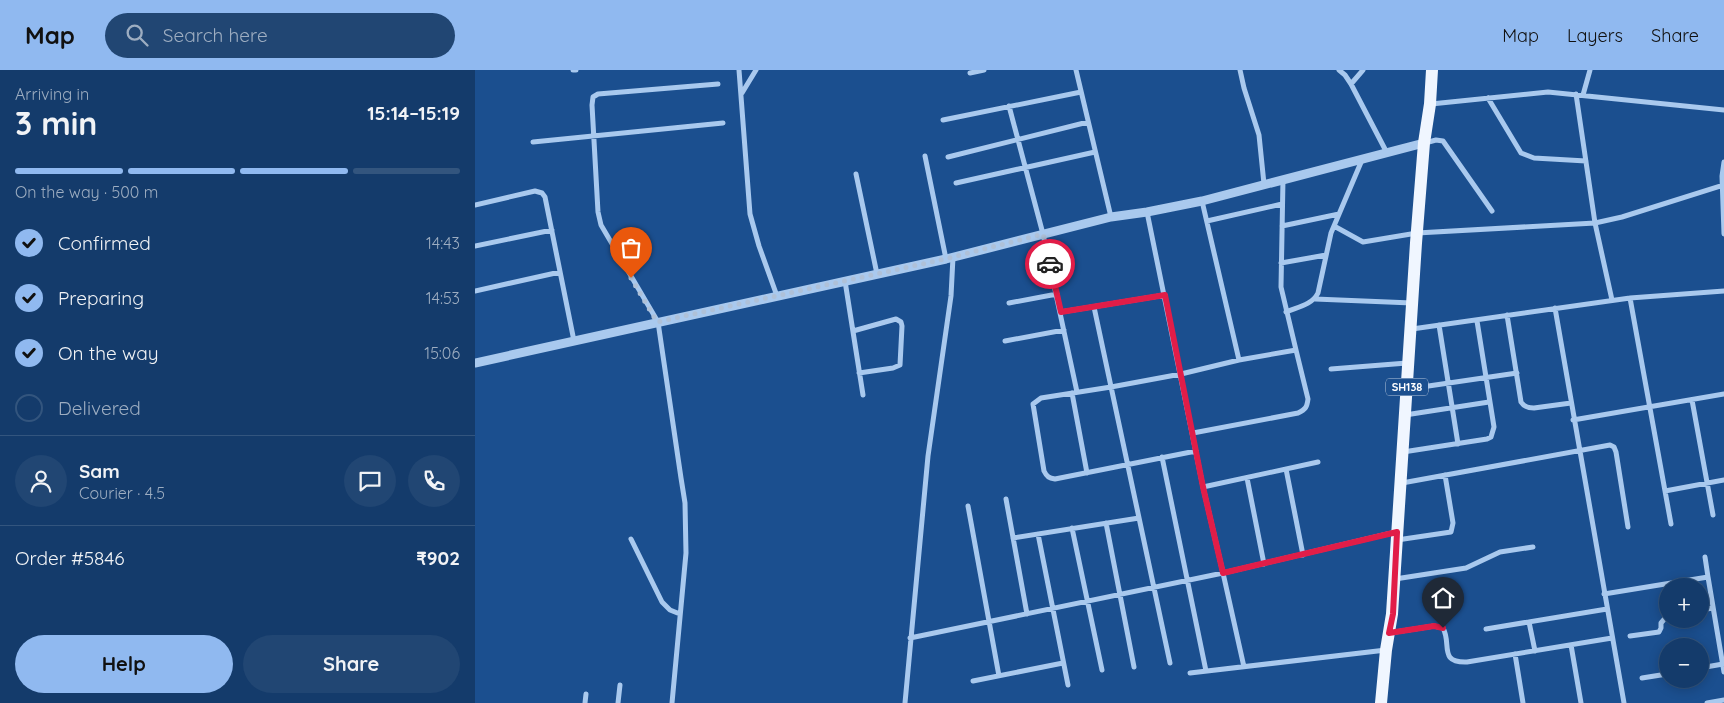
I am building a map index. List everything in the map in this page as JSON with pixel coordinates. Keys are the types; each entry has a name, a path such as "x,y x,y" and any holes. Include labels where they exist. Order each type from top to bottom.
{"main road":[{"name":"SH138","path":"1381,703 1386,650 1393,614 1396,536 1417,233 1424,143 1431,104 1432,70"}],"street":[{"path":"739,70 750,214 777,296"},
{"path":"741,94 756,70"},
{"path":"969,73 984,70"},
{"path":"1076,70 1111,217"},
{"path":"1240,70 1259,135 1264,184"},
{"path":"1339,70 1351,84 1387,153"},
{"path":"1351,84 1363,70"},
{"path":"1583,95 1590,70"},
{"path":"672,703 686,553 685,503 657,322 601,225 598,212 592,105 593,97 598,94 718,84"},
{"path":"943,120 1081,92"},
{"path":"1431,104 1548,92 1724,110"},
{"path":"1576,94 1595,223 1612,300"},
{"path":"1488,98 1521,153 1527,157 1586,161"},
{"path":"1009,106 1043,234 1061,312 1087,473"},
{"path":"948,157 1088,122"},
{"path":"533,142 723,123"},
{"path":"475,362 949,258 1111,217 1147,212 1203,200 1437,140 1443,141 1492,211"},
{"path":"956,183 1095,152"},
{"path":"905,703 928,456 951,296 949,258 925,156"},
{"path":"1315,299 1318,294 1334,226 1363,159"},
{"path":"1724,162 1724,234"},
{"path":"856,174 877,274"},
{"path":"1193,433 1298,413 1307,406 1281,287 1283,179"},
{"path":"1334,226 1363,242 1417,233 1595,223 1622,217 1723,185"},
{"path":"475,205 539,191 545,197 574,341"},
{"path":"1203,200 1239,360"},
{"path":"1207,221 1282,204"},
{"path":"1147,212 1203,487 1244,666"},
{"path":"1282,226 1339,214"},
{"path":"475,246 552,230"},
{"path":"1281,263 1326,255"},
{"path":"475,291 560,272"},
{"path":"845,281 863,395"},
{"path":"1411,329 1477,321 1612,300 1724,291"},
{"path":"1009,303 1057,294"},
{"path":"1061,312 1165,295"},
{"path":"1630,298 1671,524"},
{"path":"1286,312 1315,299 1412,304"},
{"path":"1094,307 1170,663"},
{"path":"1555,308 1573,420 1624,703"},
{"path":"1507,315 1523,405 1534,408 1571,403"},
{"path":"853,331 895,319 899,320 902,326 900,365 893,368 859,373"},
{"path":"1402,452 1487,440 1491,437 1494,427 1477,321"},
{"path":"1439,325 1457,444"},
{"path":"1005,342 1064,330"},
{"path":"1196,450 1055,479 1047,476 1044,471 1033,404 1041,398 1181,374 1239,360 1295,350"},
{"path":"1331,369 1408,363"},
{"path":"1407,390 1517,373"},
{"path":"1573,420 1724,394"},
{"path":"1692,400 1713,514"},
{"path":"1405,416 1489,402"},
{"path":"1400,483 1605,445 1614,447 1628,527"},
{"path":"1162,457 1206,671"},
{"path":"1203,487 1318,462"},
{"path":"1286,469 1303,554"},
{"path":"910,638 1188,581 1303,554 1396,536 1451,532 1453,523 1445,475"},
{"path":"1247,478 1264,564"},
{"path":"1665,491 1724,480"},
{"path":"1006,499 1027,614"},
{"path":"968,506 999,676"},
{"path":"1013,538 1139,518"},
{"path":"1106,523 1134,667"},
{"path":"1072,528 1102,670"},
{"path":"1038,534 1068,685"},
{"path":"631,539 662,602 670,610 680,614"},
{"path":"1394,580 1466,568 1500,552 1533,547"},
{"path":"1705,557 1724,672"},
{"path":"1604,594 1708,577"},
{"path":"1709,609 1713,608"},
{"path":"1486,629 1607,609"},
{"path":"1529,622 1535,651"},
{"path":"1389,633 1434,626 1443,628 1448,655 1451,660 1456,662 1612,638"},
{"path":"1630,636 1659,632 1661,628"},
{"path":"1571,645 1581,703"},
{"path":"1190,672 1386,650"},
{"path":"1515,654 1523,703"},
{"path":"973,681 1063,663"},
{"path":"1709,666 1723,664"},
{"path":"1642,678 1659,675"},
{"path":"618,703 620,685"},
{"path":"585,703 586,694"},
{"path":"1707,703 1720,701"}],"way so far":[{"path":"631,278 657,322 945,259 1043,234 1050,264"}],"route":[{"path":"1050,264 1061,312 1165,295 1203,487 1223,573 1397,532 1393,614 1389,633 1434,626 1443,628"}]}
